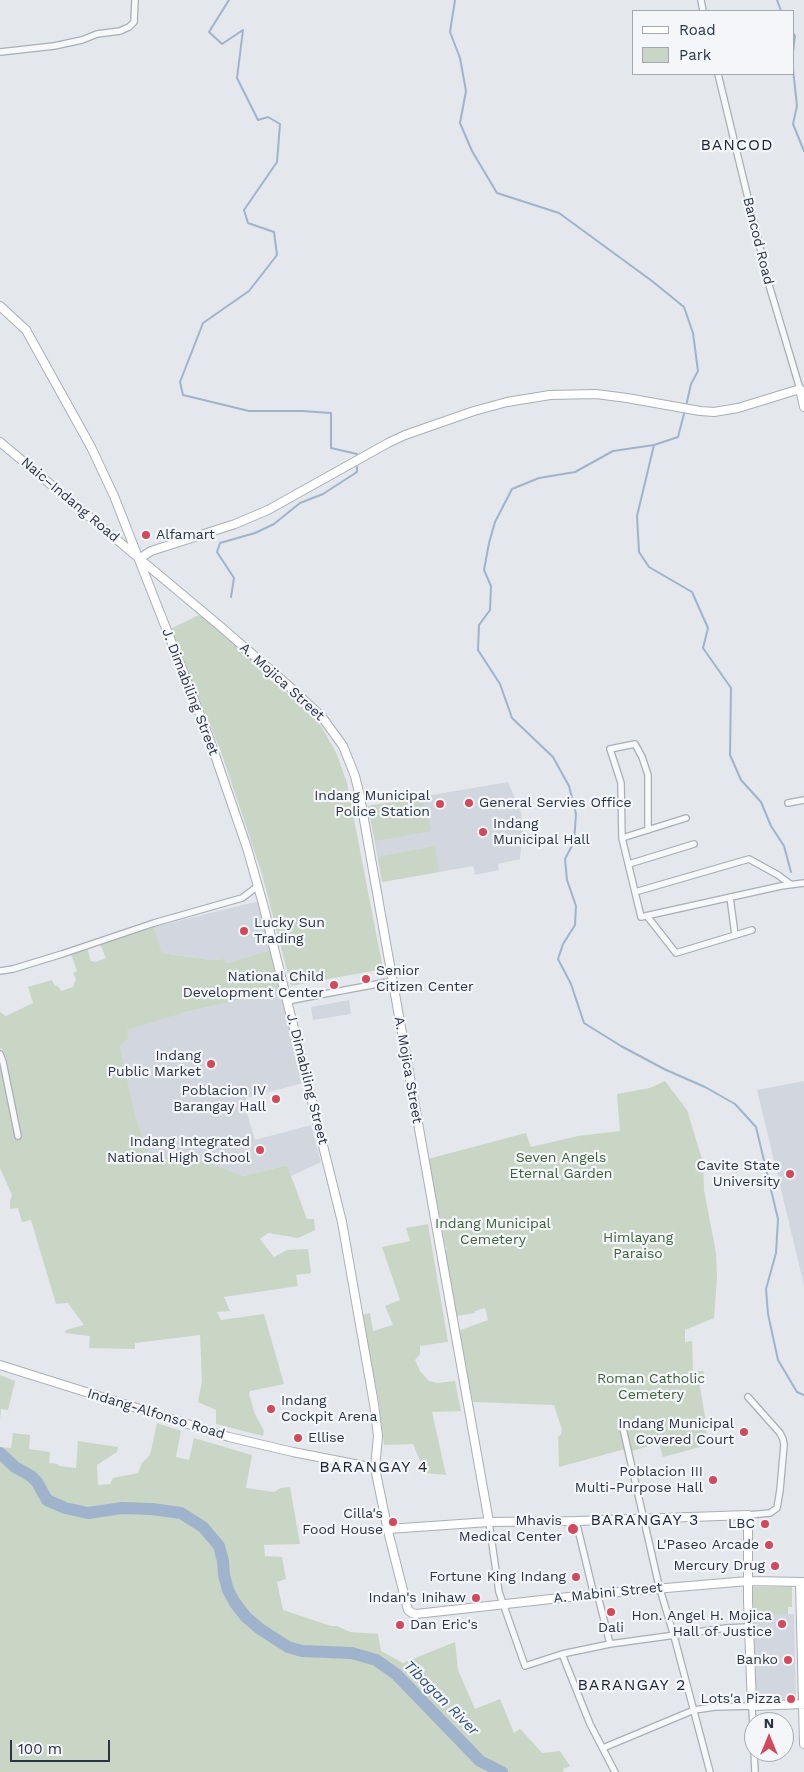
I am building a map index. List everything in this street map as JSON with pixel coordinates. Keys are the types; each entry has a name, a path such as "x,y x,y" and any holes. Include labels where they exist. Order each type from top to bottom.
{"main road":[{"name":"J. Dimabiling Street","path":"0,306 26,330 91,447 120,510 208,735 231,800 258,886 343,1228 374,1404 378,1436 375,1468 406,1606 412,1614"},
{"name":"Bancod Road","path":"800,389 804,407"},
{"path":"139,559 151,551 235,524 268,510 388,443 474,411 523,399 566,394 611,395 714,412 732,410 800,389"},
{"name":"Naic–Indang Road","path":"0,442 139,559"},
{"name":"A. Mojica Street","path":"139,559 220,626 317,712 339,738 348,759 357,786 489,1522"},
{"name":"Indang-Alfonso Road","path":"0,1365 229,1437 375,1468"},
{"path":"388,1529 489,1522 748,1515 748,1627 752,1706 803,1704"},
{"name":"A. Mabini Street","path":"412,1614 661,1588 748,1581 802,1582"},
{"path":"802,1582 804,1744"}],"street":[{"path":"0,52 54,46 82,40 97,34 120,31 129,27 134,22 135,0"},
{"name":"Bancod Road","path":"718,75 769,285 800,389"},
{"path":"648,830 648,775 642,757 634,744 610,749 621,783 622,838 641,917 790,884 804,884"},
{"path":"788,803 804,800"},
{"path":"622,838 686,818"},
{"path":"629,864 694,844"},
{"path":"635,892 749,859 790,884"},
{"path":"0,971 62,954 154,923 242,898 258,886"},
{"path":"730,897 735,935"},
{"path":"647,916 676,953 752,930"},
{"path":"287,1001 393,981"},
{"path":"0,1054 18,1136"},
{"path":"748,1397 780,1433 784,1445 781,1484 776,1508 770,1513 748,1515"},
{"path":"622,1424 642,1519 710,1772"},
{"path":"576,1521 593,1591 598,1596 610,1644"},
{"name":"A. Mojica Street","path":"489,1522 496,1580 525,1666 562,1654"},
{"path":"616,1772 590,1724 562,1654 610,1644 726,1628 748,1627"},
{"path":"603,1748 694,1710 715,1707 752,1706 755,1772"}],"shaded area":[{"path":"508,782 521,813 523,829 520,859 498,864 499,870 475,875 473,866 382,882 368,806"},
{"path":"259,901 271,950 227,963 222,959 210,960 162,953 154,927"},
{"name":"Indang Public Market","path":"280,991 303,1083 246,1098 249,1112 247,1113 255,1140 311,1125 321,1162 291,1176 287,1165 244,1176 204,1161 193,1162 192,1151 151,1161 135,1115 120,1046 129,1038 126,1030 190,1011"},
{"path":"349,1000 351,1014 313,1020 311,1007"},
{"name":"Cavite State University","path":"804,1081 804,1285 757,1090"},
{"path":"752,1614 794,1614 796,1701 756,1702"}],"green space":[{"path":"199,615 220,630 299,703 321,726 336,752 347,783 383,969 291,986 262,874 220,749 168,630"},
{"path":"423,797 425,814 428,814 431,831 375,841 368,806"},
{"path":"435,846 439,872 382,882 378,857"},
{"path":"154,927 162,953 210,960 223,959 227,963 271,950 280,991 190,1011 127,1030 129,1038 120,1046 135,1115 151,1161 193,1151 193,1162 204,1161 244,1176 287,1165 307,1219 314,1219 315,1230 298,1238 268,1233 260,1239 274,1257 287,1250 308,1249 311,1273 296,1275 298,1286 224,1297 230,1311 217,1312 221,1320 264,1314 284,1384 250,1391 249,1394 255,1414 264,1431 263,1436 216,1424 216,1410 198,1402 202,1381 200,1335 135,1343 135,1349 89,1348 90,1336 65,1333 66,1330 84,1325 68,1303 56,1304 31,1220 22,1222 18,1208 10,1209 12,1195 0,1168 0,1058 5,1089 12,1088 3,1050 0,1048 0,1012 6,1016 33,1003 28,987 52,980 61,991 73,987 76,979 73,973 77,971 71,954 87,948 91,961 96,962 106,958 100,944"},
{"path":"665,1081 687,1110 703,1162 704,1190 716,1253 717,1277 714,1318 685,1330 685,1342 692,1341 693,1371 704,1371 700,1387 706,1423 707,1445 663,1457 659,1443 632,1451 624,1423 618,1426 625,1449 559,1467 558,1437 562,1430 554,1405 473,1402 458,1331 488,1320 485,1308 475,1311 475,1313 456,1316 443,1251 447,1249 428,1159 526,1133 531,1147 578,1136 620,1131 617,1094 650,1088"},
{"path":"428,1224 448,1342 420,1346 420,1354 415,1360 420,1371 429,1381 437,1383 455,1381 461,1411 432,1412 446,1475 425,1473 413,1444 384,1445 379,1403 362,1315 370,1313 373,1331 393,1325 385,1306 400,1300 382,1247 410,1241 406,1228"},
{"path":"0,1375 15,1381 8,1410 1,1409 0,1420"},
{"path":"157,1423 181,1431 176,1457 189,1460 194,1438 252,1455 246,1488 274,1492 281,1488 290,1487 300,1544 264,1545 265,1556 282,1557 286,1579 277,1582 283,1610 331,1626 337,1626 350,1632 378,1634 381,1651 403,1663 455,1642 458,1670 475,1709 500,1699 514,1733 520,1729 542,1753 560,1751 570,1766 563,1769 564,1772 0,1772 0,1447 11,1448 13,1433 30,1435 29,1449 50,1452 49,1463 76,1468 78,1441 118,1447 117,1452 97,1465 98,1485 110,1484 113,1478 138,1473 142,1463 150,1455"},
{"path":"752,1587 792,1587 792,1607 788,1607 788,1614 755,1614 752,1612"}],"waterway":[{"path":"229,0 209,32 222,44 243,30 237,78 258,120 268,117 280,124 277,162 244,210 248,223 274,232 277,255 249,291 203,323 180,382 183,395 249,411 331,413 331,448 357,454"},
{"path":"455,0 450,32 460,58 466,91 460,123 472,151 497,193 559,213 652,281 684,307 693,333 698,371 691,384 686,406"},
{"path":"777,0 781,10"},
{"path":"794,34 794,44"},
{"path":"794,75 797,106 793,124 804,151"},
{"path":"685,410 678,437 654,445 613,451 575,472 539,478 512,489 495,522 489,543 484,570 491,586 490,610 479,625 478,650 500,684 512,718 553,757 569,786 576,814 574,842 565,859 567,880 576,906 575,925 563,944 558,959 571,984 584,1023 621,1046 664,1069 705,1087 735,1104 756,1127 778,1219 776,1253 766,1289 768,1314 778,1360 797,1392 804,1395"},
{"path":"654,445 637,516 639,552 649,567 692,592 708,628 703,648 731,688 730,755 741,780 761,802 771,826 784,846 791,872"},
{"path":"231,597 234,578 217,552 220,543 255,533 274,524 300,503 323,494 357,472 357,467"},
{"name":"Tibagan River","path":"0,1453 15,1467 31,1476 37,1482 47,1500 65,1508 88,1513 122,1508 152,1509 181,1513 203,1527 219,1546 228,1590 246,1617 260,1629 288,1647 302,1651 352,1653 376,1660 396,1674 480,1761 502,1772"}],"place":[{"name":"Alfamart","path":"146,535"},
{"name":"General Servies Office","path":"469,803"},
{"name":"Indang Municipal Police Station","path":"440,804"},
{"name":"Indang Municipal Hall","path":"483,832"},
{"name":"Lucky Sun Trading","path":"244,931"},
{"name":"Senior Citizen Center","path":"366,979"},
{"name":"National Child Development Center","path":"334,985"},
{"name":"Indang Public Market","path":"211,1064"},
{"name":"Poblacion IV Barangay Hall","path":"276,1099"},
{"name":"Indang Integrated National High School","path":"260,1150"},
{"name":"Cavite State University","path":"790,1174"},
{"name":"Indang Cockpit Arena","path":"271,1409"},
{"name":"Indang Municipal Covered Court","path":"744,1432"},
{"name":"Ellise","path":"298,1438"},
{"name":"Poblacion III Multi-Purpose Hall","path":"713,1480"},
{"name":"Cilla's Food House","path":"393,1522"},
{"name":"LBC","path":"765,1524"},
{"name":"Mhavis Medical Center","path":"573,1529"},
{"name":"L'Paseo Arcade","path":"769,1545"},
{"name":"Mercury Drug","path":"775,1566"},
{"name":"Fortune King Indang","path":"576,1577"},
{"name":"Indan's Inihaw","path":"476,1598"},
{"name":"Dali","path":"611,1612"},
{"name":"Hon. Angel H. Mojica Hall of Justice","path":"782,1624"},
{"name":"Dan Eric's","path":"400,1625"},
{"name":"Banko","path":"788,1660"},
{"name":"Lots'a Pizza","path":"791,1699"}],"district":[{"name":"BANCOD","path":"737,145"},
{"name":"BARANGAY 4","path":"374,1467"},
{"name":"BARANGAY 3","path":"645,1520"},
{"name":"BARANGAY 2","path":"632,1685"}],"park label":[{"name":"Seven Angels Eternal Garden","path":"561,1166"},
{"name":"Indang Municipal Cemetery","path":"493,1232"},
{"name":"Himlayang Paraiso","path":"638,1246"},
{"name":"Roman Catholic Cemetery","path":"651,1388"}]}
